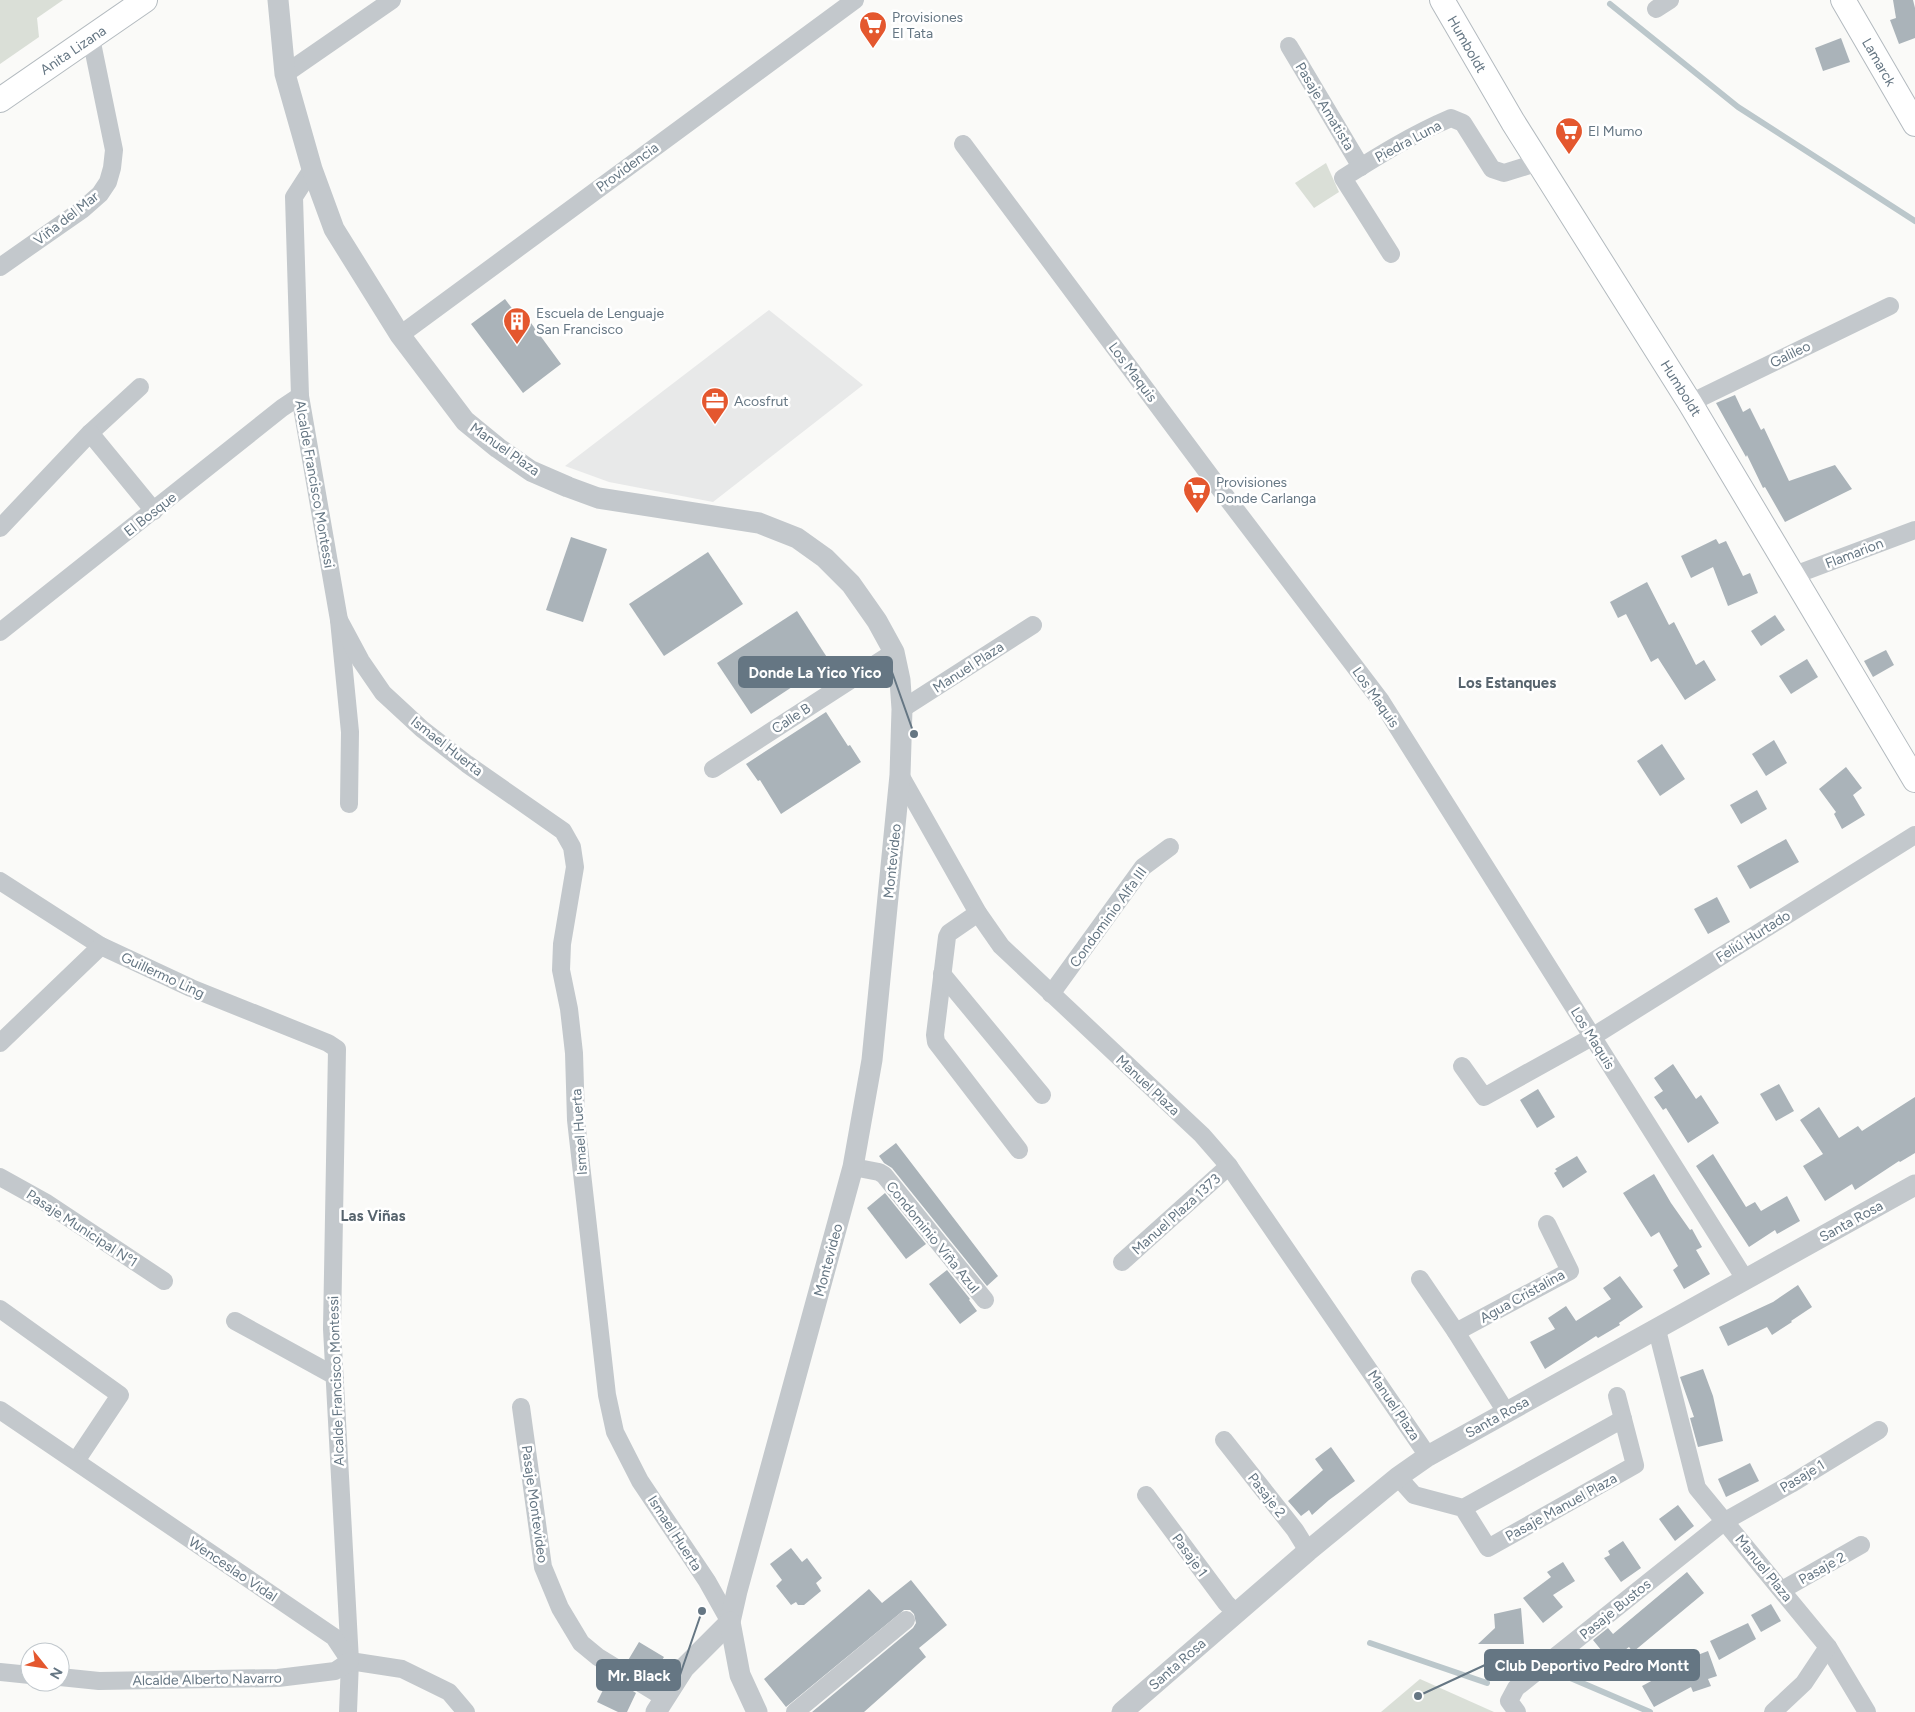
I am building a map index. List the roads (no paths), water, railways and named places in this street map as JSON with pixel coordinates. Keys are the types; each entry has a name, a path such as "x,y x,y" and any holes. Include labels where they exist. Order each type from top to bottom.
{"main road":[{"name":"Anita Lizana","path":"0,100 146,0"},
{"name":"Humboldt","path":"1442,0 1513,122 1690,403 1915,780"},
{"name":"Lamarck","path":"1843,0 1914,118"}],"street":[{"name":"Manuel Plaza","path":"278,0 285,74 312,169 334,229 400,335 465,420 498,448 531,471 568,487 598,498 760,523 796,538 825,558 851,584 877,621 894,652 900,680 902,709 900,775 978,912 1001,946 1202,1135 1229,1166 1428,1456"},
{"path":"285,74 392,0"},
{"name":"Providencia","path":"400,335 846,2"},
{"name":"Viña del Mar","path":"0,267 83,209 100,194 108,182 114,150 92,38"},
{"name":"Pasaje Amatista","path":"1289,46 1361,167"},
{"name":"Piedra Luna","path":"1391,254 1343,178 1426,129 1451,118 1464,123 1492,169 1504,173 1539,162"},
{"name":"Los Maquis","path":"964,144 1381,701 1745,1278"},
{"name":"Alcalde Francisco Montessi","path":"312,169 294,197 300,396 339,620 350,732 350,804"},
{"name":"Galileo","path":"1690,403 1890,306"},
{"path":"0,528 90,433 140,387"},
{"name":"El Bosque","path":"0,632 282,408 300,396"},
{"path":"90,433 154,511"},
{"name":"Flamarion","path":"1792,576 1915,530"},
{"name":"Ismael Huerta","path":"339,620 361,661 383,693 422,729 467,764 563,831 572,847 575,867 562,944 561,970 569,1009 574,1053 576,1120 609,1405 615,1432 640,1481 707,1581 730,1622 740,1675 757,1712"},
{"name":"Manuel Plaza","path":"902,709 1033,625"},
{"name":"Calle B","path":"713,769 894,652"},
{"name":"Montevideo","path":"730,1622 736,1591 853,1167 872,1060 900,775"},
{"name":"Feliú Hurtado","path":"1462,1066 1484,1097 1592,1037 1915,835"},
{"name":"Condominio Alfa III","path":"1051,994 1144,867 1170,847"},
{"name":"Guillermo Ling","path":"0,881 101,946 191,988 328,1043 336,1049"},
{"path":"978,912 950,933 947,938 935,1028 936,1042 1019,1150"},
{"path":"0,1043 101,946"},
{"path":"942,974 1042,1095"},
{"name":"Alcalde Francisco Montessi","path":"336,1049 332,1329 350,1661 348,1712"},
{"name":"Manuel Plaza 1373","path":"1122,1262 1229,1166"},
{"name":"Condominio Viña Azul","path":"853,1167 879,1172 884,1175 985,1300"},
{"name":"Pasaje Municipal Nº1","path":"0,1176 45,1202 164,1281"},
{"name":"Santa Rosa","path":"1122,1712 1308,1551 1398,1477 1428,1456 1915,1185"},
{"name":"Agua Cristalina","path":"1456,1332 1570,1271 1548,1224"},
{"path":"1420,1279 1506,1412"},
{"path":"0,1309 120,1395 76,1461"},
{"path":"235,1321 334,1376"},
{"name":"Manuel Plaza","path":"1657,1330 1697,1488 1828,1647 1867,1712"},
{"name":"Pasaje Manuel Plaza","path":"1463,1508 1488,1548 1635,1466 1617,1396"},
{"name":"Pasaje Montevideo","path":"521,1407 543,1568 560,1608 581,1643 660,1705"},
{"name":"Wenceslao Vidal","path":"0,1410 334,1636 350,1661"},
{"path":"1398,1477 1414,1495 1463,1508 1623,1420"},
{"name":"Pasaje 1","path":"1724,1521 1791,1484 1879,1430"},
{"name":"Pasaje 2","path":"1224,1440 1295,1530 1308,1551"},
{"name":"Pasaje 1","path":"1146,1495 1226,1603 1236,1613"},
{"name":"Pasaje Bustos","path":"1513,1706 1516,1688 1724,1521"},
{"name":"Pasaje 2","path":"1782,1590 1862,1546"},
{"path":"795,1712 906,1620"},
{"path":"660,1705 684,1668 730,1622"},
{"path":"1773,1712 1804,1683 1828,1647"},
{"path":"350,1661 402,1669 449,1692 466,1712"},
{"name":"Alcalde Alberto Navarro","path":"70,1678 99,1681 278,1678 335,1671 350,1661"},
{"path":"0,1672 20,1674"}],"waterway":[{"path":"1610,4 1738,107 1915,221"},
{"path":"1370,1643 1487,1683"},
{"path":"1554,1671 1650,1712"}],"place":[{"name":"Provisiones El Tata","path":"873,49"},
{"name":"El Mumo","path":"1569,155"},
{"name":"Escuela de Lenguaje San Francisco","path":"517,345"},
{"name":"Acosfrut","path":"715,425"},
{"name":"Provisiones Donde Carlanga","path":"1197,514"},
{"name":"Donde La Yico Yico","path":"914,734"},
{"name":"Mr. Black","path":"702,1611"},
{"name":"Club Deportivo Pedro Montt","path":"1418,1696"}],"district":[{"name":"Los Estanques","path":"1507,683"},
{"name":"Las Viñas","path":"373,1216"}]}
